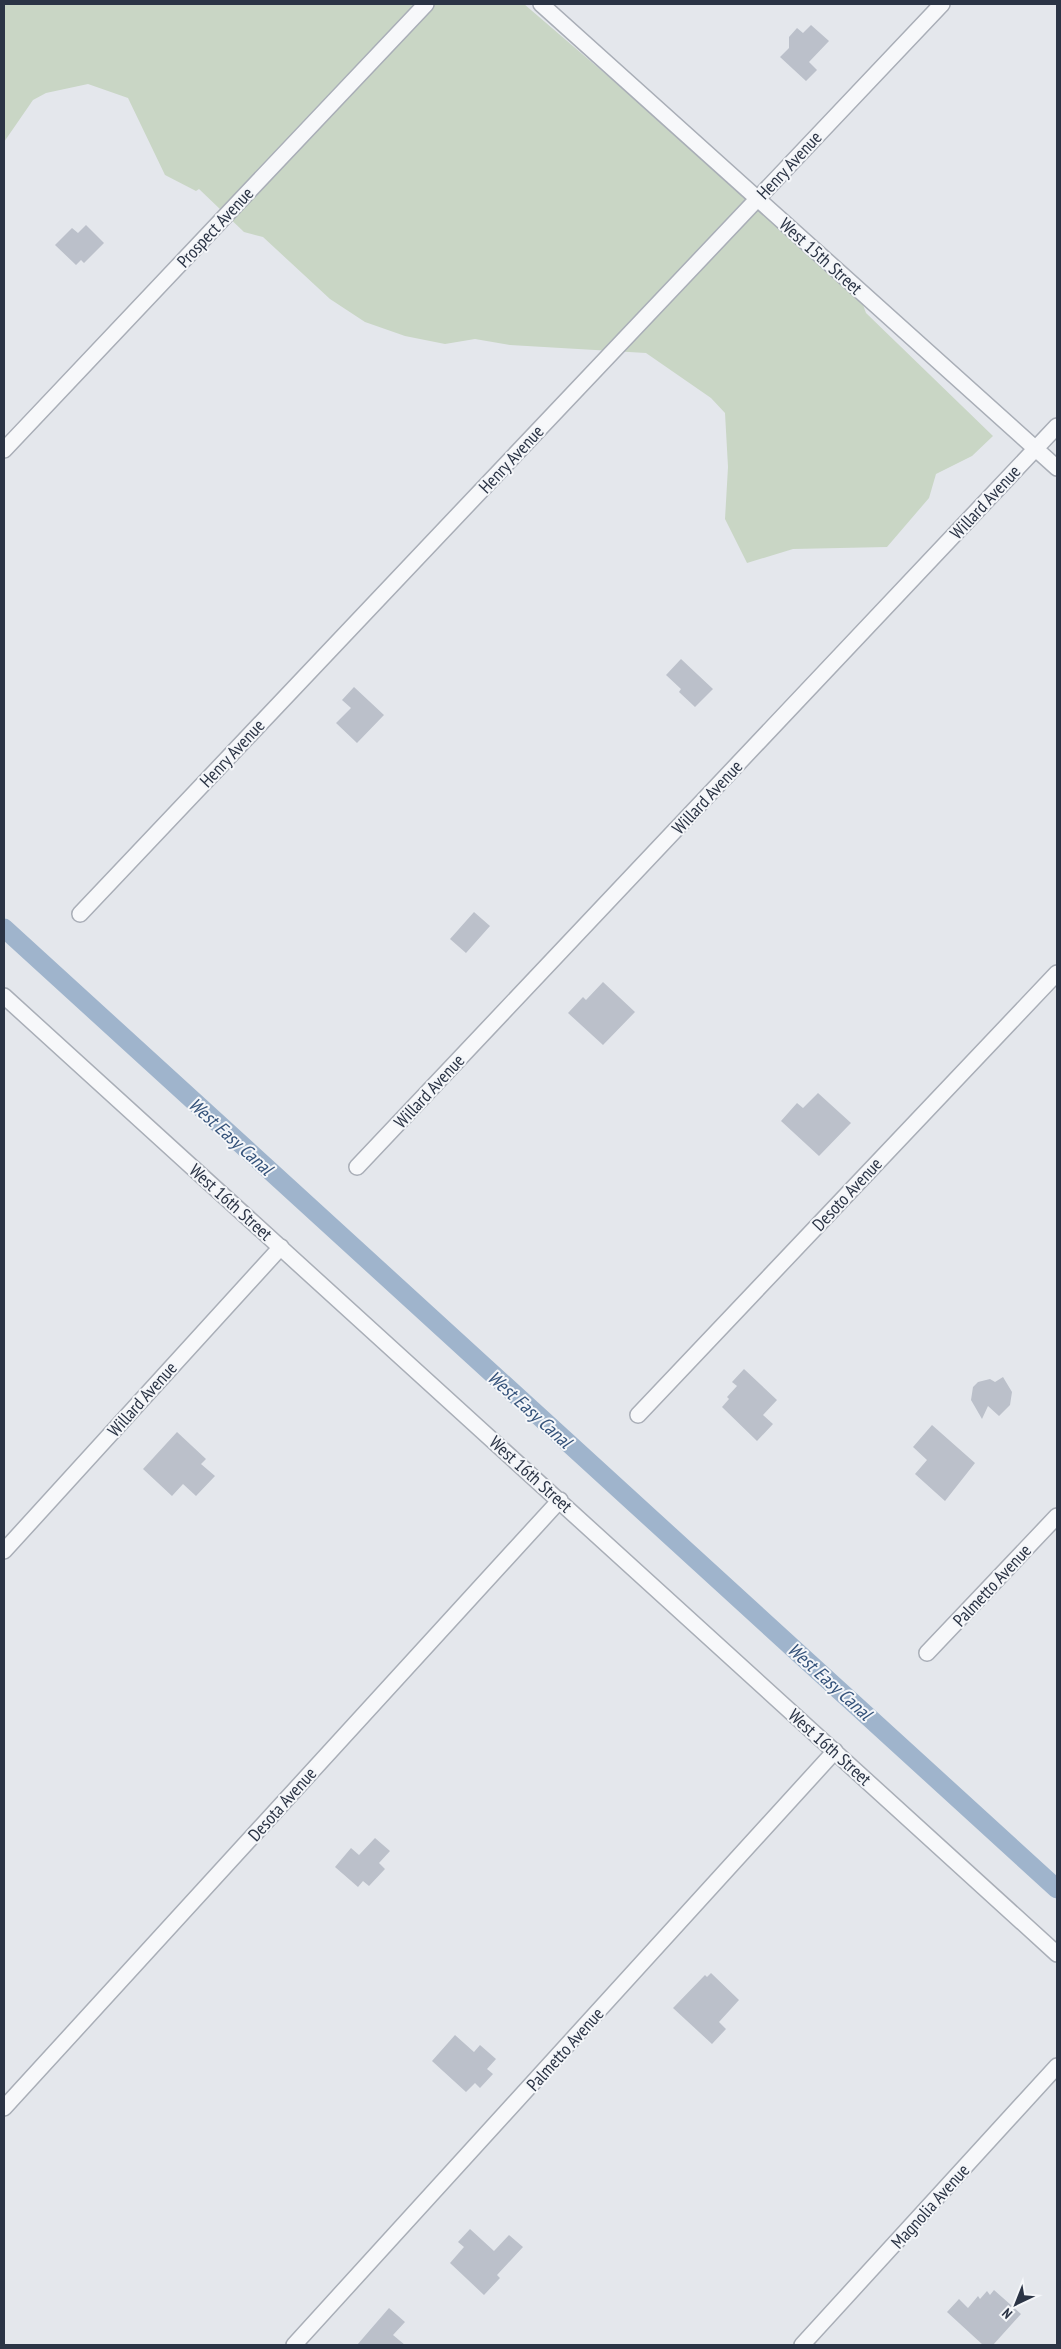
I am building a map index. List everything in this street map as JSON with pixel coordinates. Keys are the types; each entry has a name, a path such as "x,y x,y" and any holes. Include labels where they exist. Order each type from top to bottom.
{"street":[{"name":"Prospect Avenue","path":"4,450 426,4"},
{"name":"West 15th Street","path":"541,4 1057,468"},
{"name":"Henry Avenue","path":"80,914 942,4"},
{"name":"Willard Avenue","path":"357,1167 1057,426"},
{"name":"Desoto Avenue","path":"638,1415 1057,973"},
{"name":"West 16th Street","path":"4,997 560,1500 1057,1954"},
{"name":"Willard Avenue","path":"4,1551 281,1247"},
{"name":"Desota Avenue","path":"4,2108 560,1500"},
{"name":"Palmetto Avenue","path":"927,1653 1057,1516"},
{"name":"Palmetto Avenue","path":"294,2345 835,1751"},
{"name":"Magnolia Avenue","path":"802,2345 1057,2066"}],"green space":[{"path":"4,4 524,4 862,294 862,302 866,313 993,436 972,456 936,474 929,498 887,547 793,549 747,563 725,519 728,467 725,413 711,398 646,353 510,345 475,339 445,344 405,336 365,322 330,299 263,237 244,232 199,189 196,191 165,175 128,98 88,84 46,93 33,100 4,142"}],"building":[{"path":"811,25 829,41 809,62 817,70 806,81 780,57 789,48 789,37 797,28 803,33"},
{"path":"86,225 104,243 84,263 81,260 76,265 55,245 72,228 78,233"},
{"path":"681,659 713,689 695,707 679,692 681,689 666,675"},
{"path":"354,687 384,715 357,743 336,723 351,708 342,700"},
{"path":"474,912 490,926 466,953 450,939"},
{"path":"603,982 635,1012 603,1045 568,1013 583,997 586,1000"},
{"path":"818,1093 851,1123 819,1156 781,1121 797,1103 803,1108"},
{"path":"744,1369 777,1400 763,1415 773,1424 757,1441 722,1407 729,1399 727,1397 737,1386 732,1382"},
{"path":"1003,1377 1012,1392 1010,1405 999,1416 988,1406 982,1419 971,1400 973,1387 978,1382 990,1379 995,1382"},
{"path":"932,1425 975,1463 945,1501 915,1474 927,1460 913,1447"},
{"path":"177,1432 206,1459 201,1464 215,1476 196,1496 183,1484 172,1496 143,1469"},
{"path":"375,1838 390,1851 379,1863 385,1869 369,1886 363,1881 358,1887 335,1867 351,1848 359,1855"},
{"path":"711,1973 739,2000 719,2022 726,2029 712,2044 673,2008 705,1975 707,1977"},
{"path":"455,2035 474,2052 480,2045 496,2059 487,2069 493,2074 480,2088 475,2083 466,2092 432,2061"},
{"path":"470,2229 494,2251 509,2235 523,2247 497,2275 500,2278 484,2295 450,2263 464,2247 458,2242"},
{"path":"994,2290 1021,2314 993,2345 983,2345 947,2312 959,2299 968,2308 978,2296 980,2299 987,2291 990,2295"},
{"path":"389,2308 405,2322 393,2335 405,2345 357,2345"}],"waterway":[{"name":"West Easy Canal","path":"4,928 1057,1889"}]}
